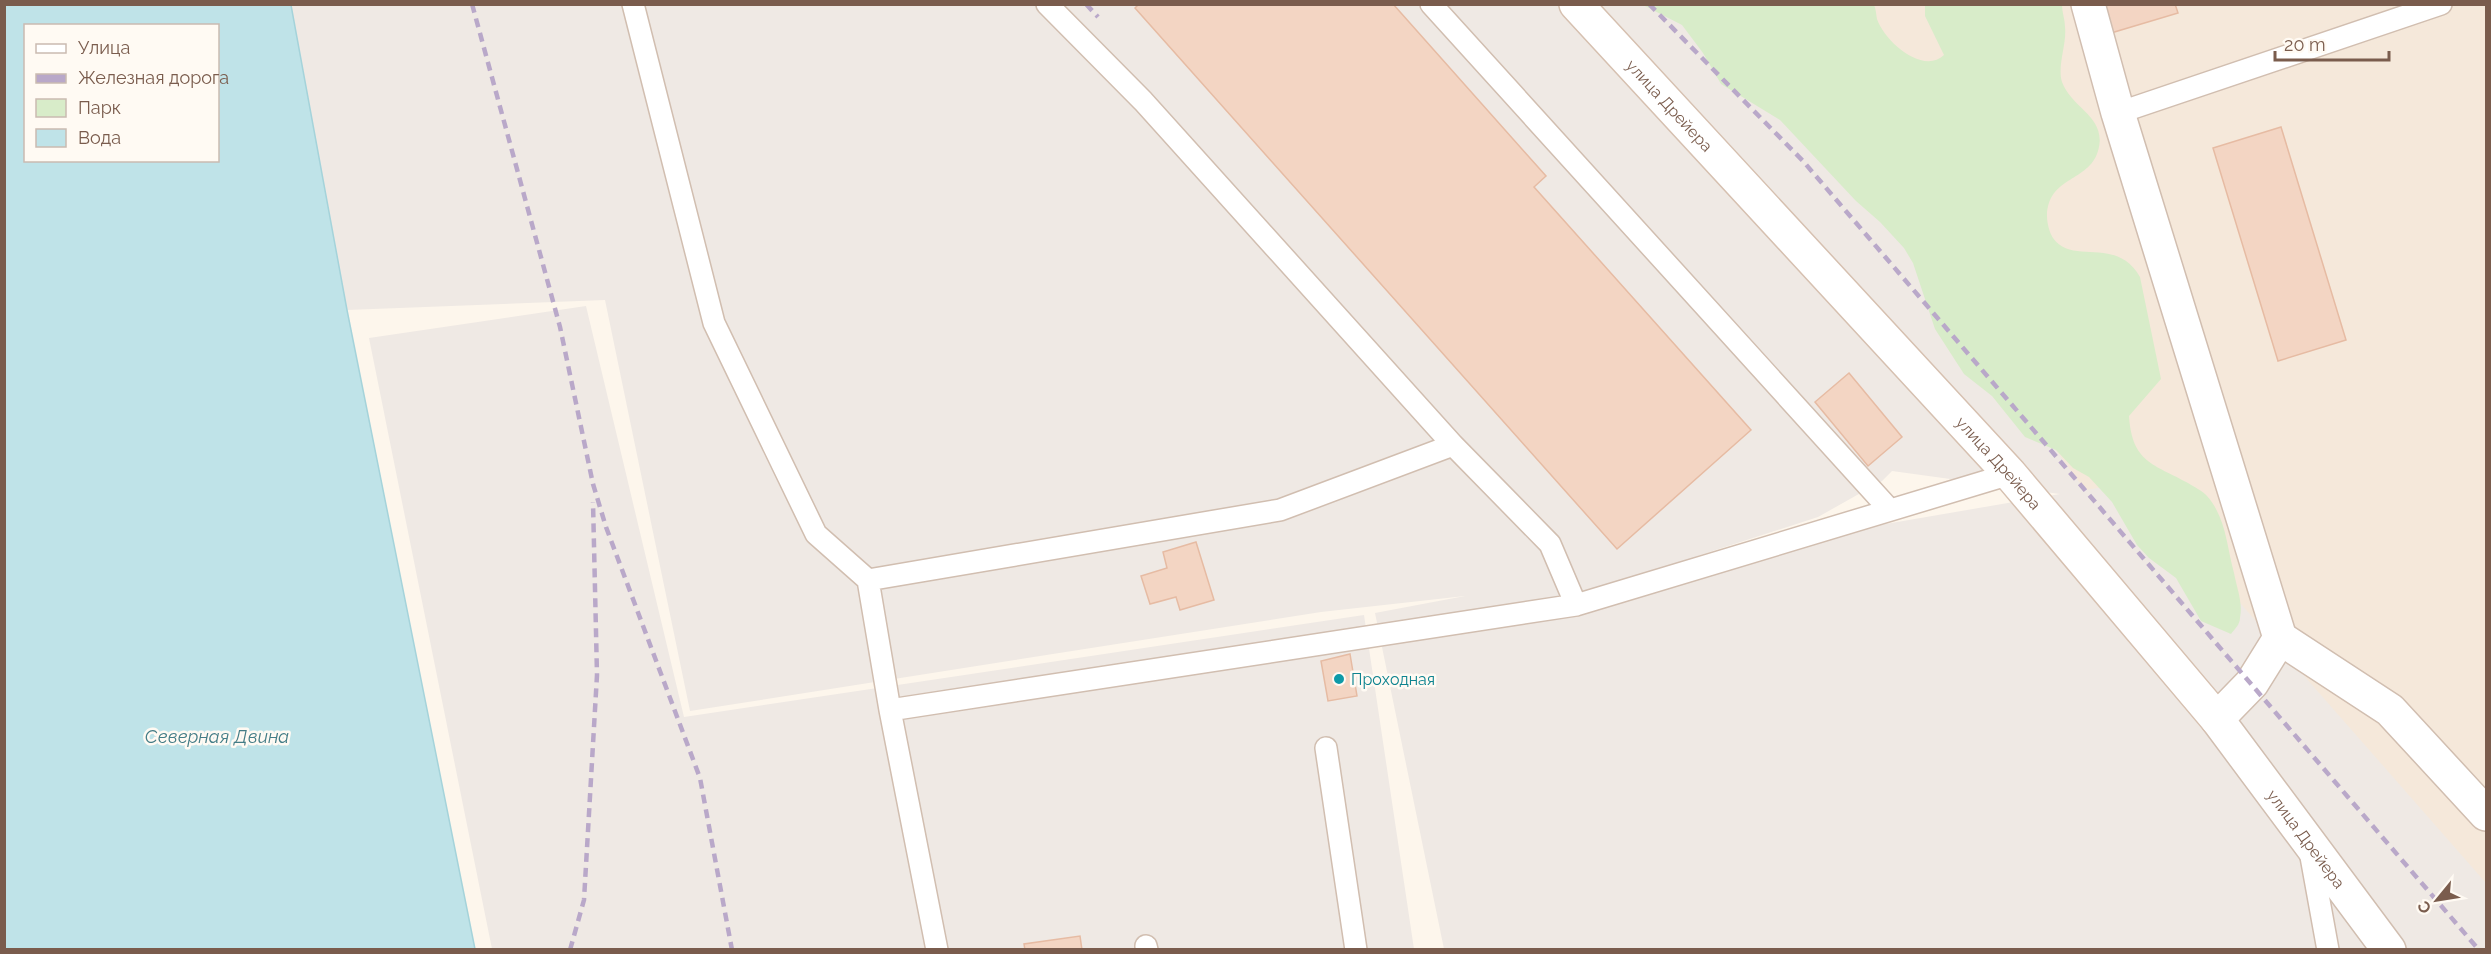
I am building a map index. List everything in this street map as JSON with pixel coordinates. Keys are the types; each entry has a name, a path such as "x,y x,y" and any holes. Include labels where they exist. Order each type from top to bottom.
{"street":[{"name":"улица Дрейера","path":"1576,4 2010,474 2217,719 2389,950"},
{"path":"2088,4 2118,113 2280,638 2390,710 2487,814"},
{"path":"2217,719 2252,682 2280,638"}],"lane":[{"path":"633,4 714,323 816,534 868,580 890,710 937,950"},
{"path":"1047,4 1143,102 1453,445 1550,544 1576,605"},
{"path":"1431,4 1890,510"},
{"path":"2118,113 2441,4"},
{"path":"868,580 1280,510 1453,445"},
{"path":"890,710 1576,605 2010,474"},
{"path":"1326,748 1356,950"},
{"path":"2308,842 2328,950"}],"shaded area":[{"path":"291,5 1731,5 2085,490 2134,482 2486,883 2486,949 1444,949 1375,613 1465,596 1321,612 690,711 605,300 347,310","holes":["1892,471 2060,494 1694,557 1818,517 1882,481"]},
{"path":"1731,5 2486,5 2486,949 2090,498"},
{"path":"586,306 684,717 1364,615 1414,949 492,949 369,338"}],"green space":[{"path":"1643,5 1874,5 1881,28 1896,46 1926,61 1935,60 1944,55 1925,16 1925,5 2062,5 2065,34 2061,69 2062,82 2073,99 2094,121 2100,139 2093,161 2054,193 2049,203 2048,227 2053,238 2061,246 2072,250 2119,257 2130,264 2140,277 2161,379 2129,416 2131,432 2140,453 2147,460 2203,492 2218,513 2225,533 2240,601 2240,620 2231,634 2201,621 2176,578 2149,558 2137,545 2112,502 2089,477 2073,468 2056,450 2025,437 1992,396 1964,374 1935,329 1913,263 1904,248 1880,222 1856,201 1780,120 1721,84 1703,53 1682,25"}],"water":[{"name":"Северная Двина","path":"5,4 291,5 347,310 475,949 5,949"}],"building":[{"path":"1139,4 1393,4 1546,176 1534,187 1751,430 1617,549 1135,8"},
{"path":"2102,4 2175,4 2178,13 2111,33"},
{"path":"2281,127 2346,340 2278,361 2213,148"},
{"path":"1849,373 1902,437 1868,466 1815,402"},
{"path":"1196,542 1214,600 1180,610 1176,597 1150,604 1141,576 1167,568 1163,552"},
{"name":"Проходная","path":"1350,654 1357,696 1328,701 1321,661"},
{"path":"1080,936 1082,950 1025,950 1024,944"}],"railway":[{"path":"472,4 560,327 593,484 606,527 700,778 732,950"},
{"path":"1086,4 1098,17"},
{"path":"1649,4 1803,161 2479,950"},
{"path":"570,950 584,900 597,675 593,502"}],"place":[{"name":"Проходная","path":"1339,679"}]}
